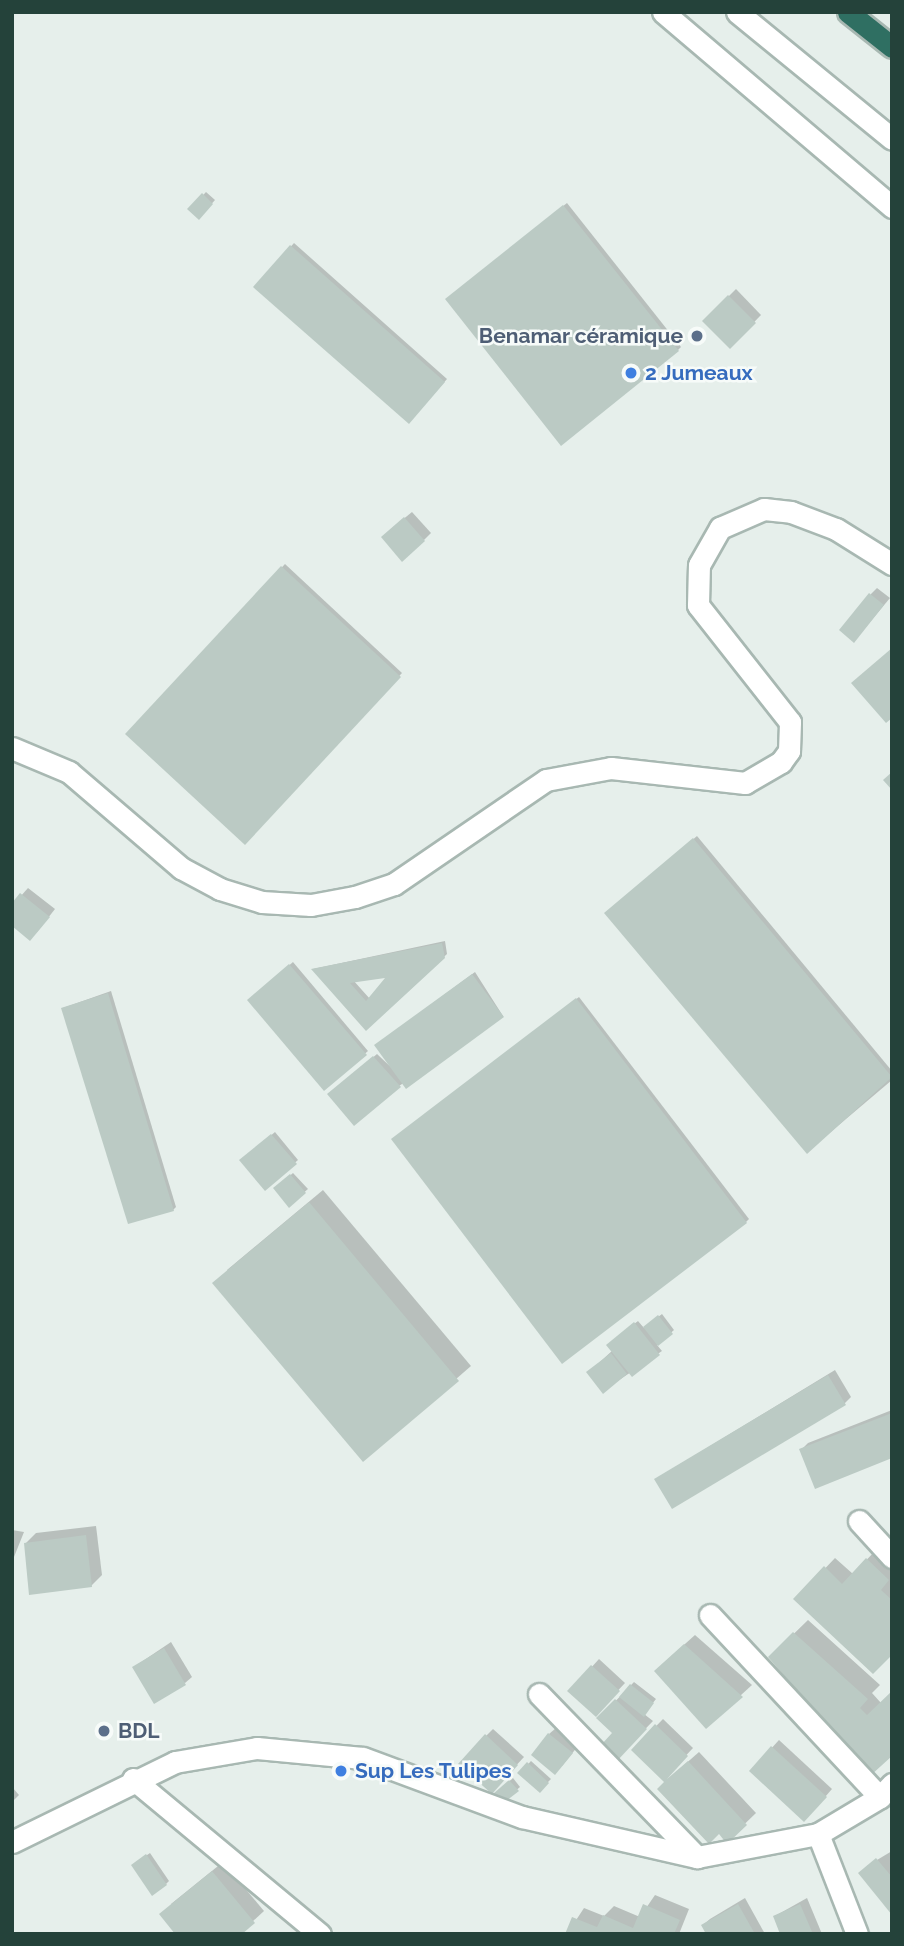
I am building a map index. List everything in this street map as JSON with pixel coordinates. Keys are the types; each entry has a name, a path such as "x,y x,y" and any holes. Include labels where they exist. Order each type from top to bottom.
{"highway":[{"path":"848,12 892,47"}],"street":[{"path":"663,12 892,207"},
{"path":"737,12 892,139"},
{"path":"12,748 69,772 181,868 220,889 262,902 311,905 355,897 394,884 546,780 611,768 745,783 781,762 789,751 790,722 698,605 699,565 720,528 764,509 791,512 836,529 892,564"},
{"path":"859,1521 892,1557"},
{"path":"12,1842 133,1779 216,1753 300,1748 363,1758 522,1816 697,1857 818,1834 886,1790 710,1615"},
{"path":"539,1694 697,1857"},
{"path":"133,1779 320,1934"},
{"path":"818,1834 858,1934"}],"building":[{"path":"202,193 213,204 199,220 187,209"},
{"path":"563,205 679,351 561,446 445,299"},
{"path":"290,245 445,382 409,424 253,287"},
{"path":"728,295 756,323 730,349 702,321"},
{"path":"404,517 425,541 402,562 381,537"},
{"path":"281,566 401,677 245,845 125,734"},
{"path":"869,593 884,605 854,643 839,630"},
{"path":"892,648 892,718 886,723 851,683"},
{"path":"892,772 892,790 883,780"},
{"path":"693,838 892,1077 807,1154 604,913"},
{"path":"20,893 50,917 30,941 12,926 12,903"},
{"path":"442,943 445,958 366,1031 311,969","holes":["385,978 366,1001 350,983"]},
{"path":"289,964 367,1055 324,1091 247,1000"},
{"path":"472,974 504,1017 406,1089 374,1045"},
{"path":"108,993 174,1211 128,1224 61,1008"},
{"path":"576,998 747,1223 562,1364 391,1139"},
{"path":"373,1056 401,1087 354,1126 327,1094"},
{"path":"271,1134 297,1164 265,1191 239,1160"},
{"path":"290,1174 306,1193 289,1208 273,1188"},
{"path":"309,1202 459,1381 363,1462 212,1283"},
{"path":"658,1315 673,1334 658,1346 643,1327"},
{"path":"634,1322 660,1355 632,1377 606,1345"},
{"path":"611,1353 627,1374 603,1394 586,1372"},
{"path":"828,1375 846,1405 672,1509 654,1479"},
{"path":"892,1413 892,1458 815,1489 799,1449"},
{"path":"86,1535 92,1587 29,1595 24,1543"},
{"path":"866,1558 889,1580 881,1590 892,1600 892,1655 873,1674 793,1599 824,1566 842,1584"},
{"path":"793,1632 868,1699 860,1708 867,1715 892,1691 892,1756 870,1776 768,1657"},
{"path":"684,1644 743,1697 706,1729 654,1671"},
{"path":"164,1648 186,1685 154,1704 132,1667"},
{"path":"591,1665 620,1691 596,1717 567,1691"},
{"path":"630,1684 654,1703 644,1717 619,1697"},
{"path":"615,1699 647,1729 617,1761 601,1745 612,1733 596,1718"},
{"path":"655,1724 688,1756 667,1779 688,1761 747,1825 727,1844 719,1834 709,1844 657,1789 664,1782 631,1750"},
{"path":"548,1733 573,1753 555,1775 531,1755"},
{"path":"485,1734 518,1765 492,1794 458,1764"},
{"path":"771,1746 827,1797 804,1822 749,1771"},
{"path":"527,1762 549,1783 540,1793 517,1773"},
{"path":"509,1780 519,1791 502,1804 493,1794"},
{"path":"146,1854 167,1885 152,1896 131,1865"},
{"path":"876,1858 892,1877 892,1915 858,1873"},
{"path":"212,1871 255,1923 242,1934 175,1934 159,1914"},
{"path":"643,1904 680,1920 674,1934 565,1934 572,1917 597,1927 603,1915 633,1928"},
{"path":"738,1904 755,1934 706,1934 701,1925"},
{"path":"800,1904 813,1934 780,1934 773,1916"}],"place":[{"name":"Benamar céramique","path":"697,336"},
{"name":"2 Jumeaux","path":"631,373"},
{"name":"BDL","path":"104,1731"},
{"name":"Sup Les Tulipes","path":"341,1771"}]}
